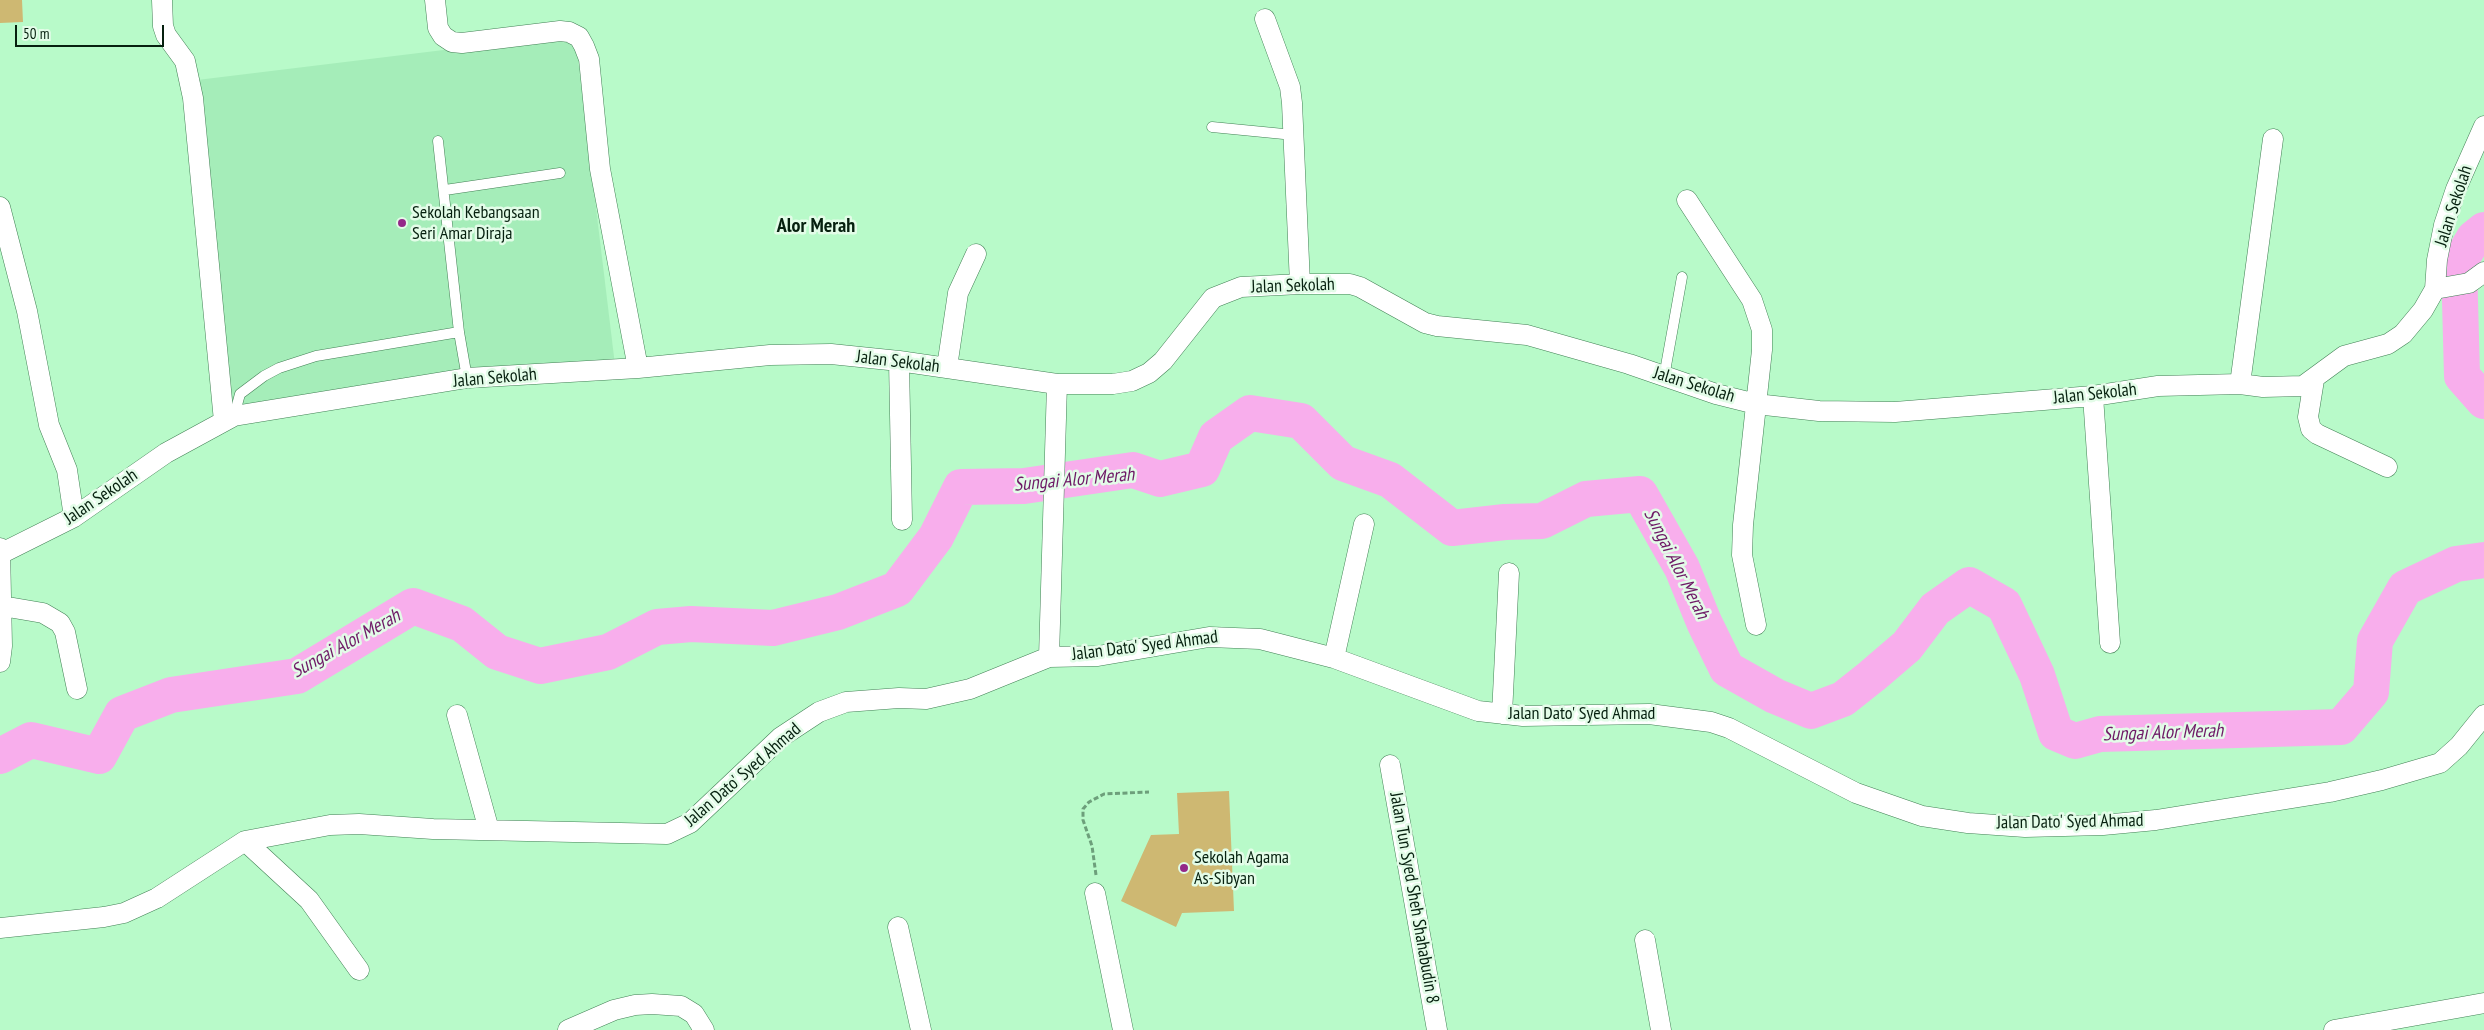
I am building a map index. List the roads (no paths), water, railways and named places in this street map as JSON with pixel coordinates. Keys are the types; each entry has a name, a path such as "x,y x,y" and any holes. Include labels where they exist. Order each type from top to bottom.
{"street":[{"path":"162,0 163,26 166,35 185,61 193,98 229,418"},
{"path":"435,0 438,28 443,36 452,42 462,43 560,31 569,32 579,37 584,46 589,59 600,169 638,368"},
{"path":"1265,19 1290,87 1294,135 1300,284"},
{"name":"Jalan Sekolah","path":"0,552 74,517 166,453 229,418 468,378 638,368 770,355 831,354 900,361 1057,384 1113,384 1132,381 1149,373 1163,361 1213,298 1241,287 1350,284 1360,287 1425,323 1437,326 1527,335 1629,364 1664,377 1756,404 1867,413 2093,396 2158,386 2240,384 2287,387 2303,386 2314,380 2344,356 2376,349 2403,334 2441,288 2437,260 2444,225 2456,189 2484,126"},
{"path":"2240,384 2273,139"},
{"path":"1688,200 1758,315 1762,330 1762,350 1743,525 1742,555 1756,625"},
{"path":"0,207 26,311 49,425 67,470 74,517"},
{"path":"947,368 958,293 976,254"},
{"path":"2441,288 2476,278"},
{"path":"900,361 902,520"},
{"path":"2314,380 2308,417 2311,429 2317,434 2387,468"},
{"path":"1049,657 1053,462 1057,384"},
{"path":"2093,396 2110,643"},
{"path":"1334,658 1364,524"},
{"path":"0,552 2,606 0,662"},
{"path":"1502,714 1509,573"},
{"path":"2,606 43,613 60,622 65,632 77,688"},
{"name":"Jalan Dato' Syed Ahmad","path":"0,928 104,917 124,913 157,898 245,841 330,825 359,824 433,830 667,834 690,823 781,737 819,712 846,702 926,699 970,688 1049,657 1098,656 1209,637 1228,636 1260,639 1334,658 1478,711 1523,716 1650,714 1711,722 1729,728 1856,793 1922,816 1968,823 2025,827 2103,825 2156,820 2330,792 2382,780 2440,764 2459,746 2484,715"},
{"path":"456,715 489,830"},
{"name":"Jalan Tun Syed Sheh Shahabudin 8","path":"1390,765 1437,1030"},
{"path":"245,841 309,900 359,970"},
{"path":"1095,893 1123,1030"},
{"path":"898,928 921,1030"},
{"path":"1645,940 1661,1030"},
{"path":"2342,1029 2484,1003"},
{"path":"568,1030 614,1010 635,1005 652,1004 681,1006 694,1014 704,1030"}],"lane":[{"path":"1212,127 1294,135"},
{"path":"438,141 445,190 458,332 468,378"},
{"path":"445,190 560,174"},
{"path":"1664,377 1682,277"},
{"path":"229,418 240,394 264,376 279,368 316,356 458,332"}],"waterway":[{"name":"Sungai Alor Merah","path":"2484,230 2474,238 2459,263 2462,376 2484,401"},
{"name":"Sungai Alor Merah","path":"0,756 31,740 99,756 122,714 171,695 297,676 413,606 462,624 497,652 540,666 608,652 657,627 691,624 773,628 838,612 897,589 936,537 961,487 1024,486 1133,470 1160,479 1202,469 1216,437 1250,413 1301,421 1343,463 1390,480 1452,528 1505,522 1542,521 1586,499 1640,494 1682,568 1704,622 1727,669 1775,696 1811,711 1843,699 1872,676 1907,646 1935,609 1969,585 2004,605 2037,675 2056,733 2075,741 2100,734 2341,727 2371,692 2375,641 2405,588 2456,564 2484,560"}],"place":[{"name":"Sekolah Kebangsaan Seri Amar Diraja","path":"402,223"},
{"name":"Sekolah Agama As-Sibyan","path":"1184,868"}],"district":[{"name":"Alor Merah","path":"816,226"}]}
